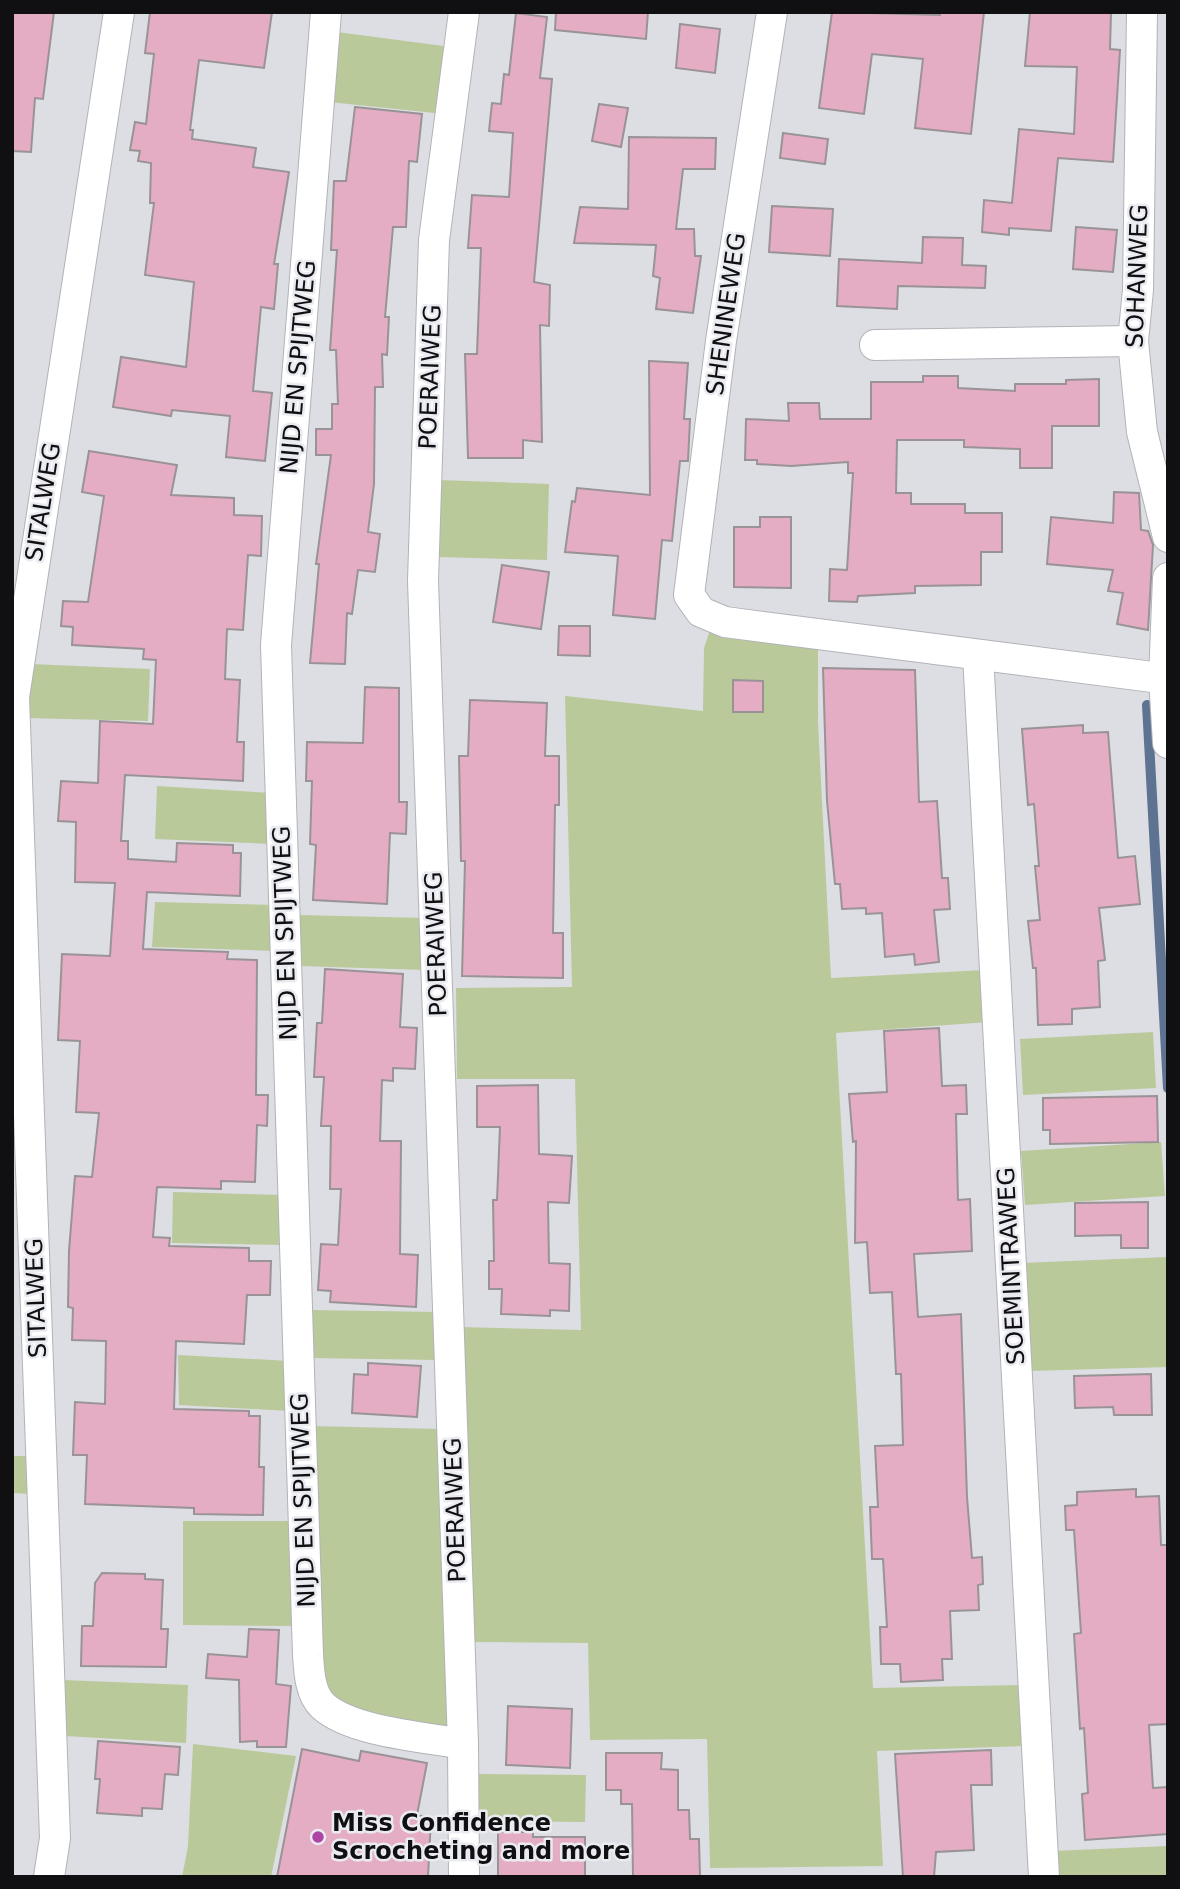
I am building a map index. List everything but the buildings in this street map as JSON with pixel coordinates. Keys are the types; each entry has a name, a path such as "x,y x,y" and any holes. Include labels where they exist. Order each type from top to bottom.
{"street":[{"name":"SITALWEG","path":"49,1877 55,1838 14,697 119,12"},
{"name":"NIJD EN SPIJTWEG","path":"326,12 276,645 309,1674 321,1704 336,1715 355,1723 463,1744"},
{"name":"POERAIWEG","path":"464,12 434,240 423,581 463,1744 464,1877"},
{"name":"SHENINEWEG","path":"772,12 721,341 689,595 701,612 725,622 978,655"},
{"name":"SOHANWEG","path":"1142,12 1138,290 1133,341 1142,432 1168,537"},
{"path":"876,345 1133,341"},
{"path":"1168,578 1168,743"},
{"path":"978,655 1166,678"},
{"name":"SOEMINTRAWEG","path":"978,655 1044,1877"}],"green space":[{"path":"337,32 451,47 444,114 329,102"},
{"path":"439,480 549,484 547,560 437,557"},
{"path":"710,630 818,645 818,722 831,978 985,970 989,1022 836,1033 873,1688 1024,1685 1027,1746 877,1751 883,1866 710,1868 707,1739 590,1740 588,1643 470,1642 460,1327 581,1330 575,1079 457,1079 456,988 572,987 565,696 703,711 704,648"},
{"path":"30,664 150,669 148,721 25,718"},
{"path":"157,786 272,793 272,844 155,839"},
{"path":"155,902 275,905 276,951 152,947"},
{"path":"299,915 426,918 426,970 299,966"},
{"path":"1153,1032 1156,1088 1023,1095 1020,1039"},
{"path":"1161,1142 1165,1196 1025,1205 1021,1151"},
{"path":"173,1192 286,1195 285,1245 172,1243"},
{"path":"1166,1257 1168,1367 1029,1371 1022,1263"},
{"path":"311,1310 437,1312 436,1360 310,1358"},
{"path":"178,1355 290,1361 291,1411 179,1405"},
{"path":"310,1426 441,1429 451,1724 446,1728 356,1715 324,1690"},
{"path":"12,1456 32,1456 32,1494 12,1493"},
{"path":"183,1521 297,1521 296,1626 183,1625"},
{"path":"63,1680 188,1685 186,1743 65,1736"},
{"path":"193,1744 296,1756 271,1877 182,1877 188,1846"},
{"path":"477,1774 586,1775 585,1822 476,1821"},
{"path":"1168,1846 1168,1877 1054,1877 1053,1851"}],"waterway":[{"path":"1147,705 1168,1088"}],"place":[{"name":"Miss Confidence Scrocheting and more","path":"318,1837"}]}
